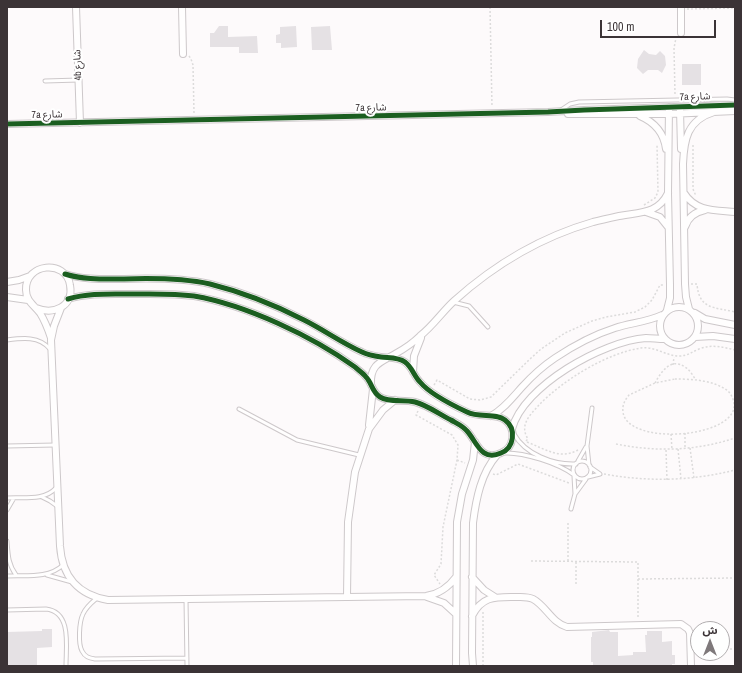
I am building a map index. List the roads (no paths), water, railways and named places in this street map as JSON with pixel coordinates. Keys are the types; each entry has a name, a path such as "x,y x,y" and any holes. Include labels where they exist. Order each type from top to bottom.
{"street":[{"name":"4b شارع","path":"76,7 80,123"},
{"path":"182,7 183,54"},
{"path":"681,8 681,33"},
{"name":"7a شارع","path":"680,110 735,105"},
{"path":"667,310 670,291 668,193 669,110"},
{"name":"7a شارع","path":"548,112 634,114 669,110"},
{"path":"680,110 680,145 683,164"},
{"name":"7a شارع","path":"7,124 492,114 560,111 735,111"},
{"path":"695,337 698,327 696,317 691,311 685,291 684,144 688,132 692,126 702,117 714,112"},
{"path":"634,114 646,118 652,122 660,132 666,144 668,162"},
{"path":"644,212 660,205 668,193"},
{"path":"684,193 692,204 705,210 735,212"},
{"path":"684,229 685,224 691,216 705,210"},
{"path":"369,429 372,370 376,365 406,348 422,335 453,302 495,268 542,241 593,222 651,212 660,217 669,229"},
{"path":"7,282 30,276 35,271 47,267 53,267 64,274 68,279 70,292 68,299 61,308 54,326 51,340"},
{"path":"64,274 91,279 171,279 194,281 242,294 286,311 371,356 400,359 405,362 420,383 430,391 469,413 479,416 495,416 506,420 512,430"},
{"path":"30,276 26,288 28,300 36,308 47,326 51,340 60,556 63,566 73,582 88,594 97,598 108,600 426,596 444,590 456,577"},
{"path":"68,299 92,294 160,294 191,296 222,303 261,316 310,340 355,367 366,377 377,394 382,398 388,400 409,400 422,404 464,428 477,447 486,454 500,454"},
{"path":"7,297 28,300"},
{"path":"490,417 502,408 536,374 554,359 573,346 594,336 616,328 644,322 662,315 667,310 678,306 705,319 735,325"},
{"path":"36,308 48,312 61,308"},
{"path":"662,315 659,328 664,339"},
{"path":"413,372 416,349 422,335"},
{"path":"472,666 472,536 477,497 486,472 500,454 510,446 512,442 512,430 516,417 524,407 552,380 568,368 585,358 621,344 646,338 664,339 674,345 686,344 695,337 713,336 735,339"},
{"path":"347,597 348,522 351,488 359,455 369,429 383,410 395,400"},
{"path":"457,666 456,577 459,508 471,466 475,442"},
{"path":"472,577 484,590 495,597"},
{"path":"426,596 444,603 456,614"},
{"path":"472,616 483,602 495,597 531,598 557,622 567,627 676,624 685,626 691,637 691,666"}],"lane":[{"path":"45,81 79,80"},
{"path":"560,111 576,103 735,100"},
{"path":"453,302 469,306 488,327"},
{"path":"7,340 34,339 44,343 52,350"},
{"path":"571,509 575,494 573,469 585,450 592,408"},
{"path":"239,409 297,440 359,455"},
{"path":"500,454 518,453 546,460 562,463 576,463 582,461 600,474 580,479 566,470 546,460 534,454 522,445 512,430"},
{"path":"7,446 55,445"},
{"path":"575,494 590,473 586,446"},
{"path":"7,498 42,497 57,487"},
{"path":"42,497 58,506"},
{"path":"7,510 14,498"},
{"path":"7,541 7,560 16,575"},
{"path":"47,575 63,566"},
{"path":"7,576 47,575 73,582"},
{"path":"97,598 86,608 81,619 80,645 82,651 89,658 187,658"},
{"path":"186,600 187,666"},
{"path":"7,610 46,609 60,615 65,623 66,666"}]}
